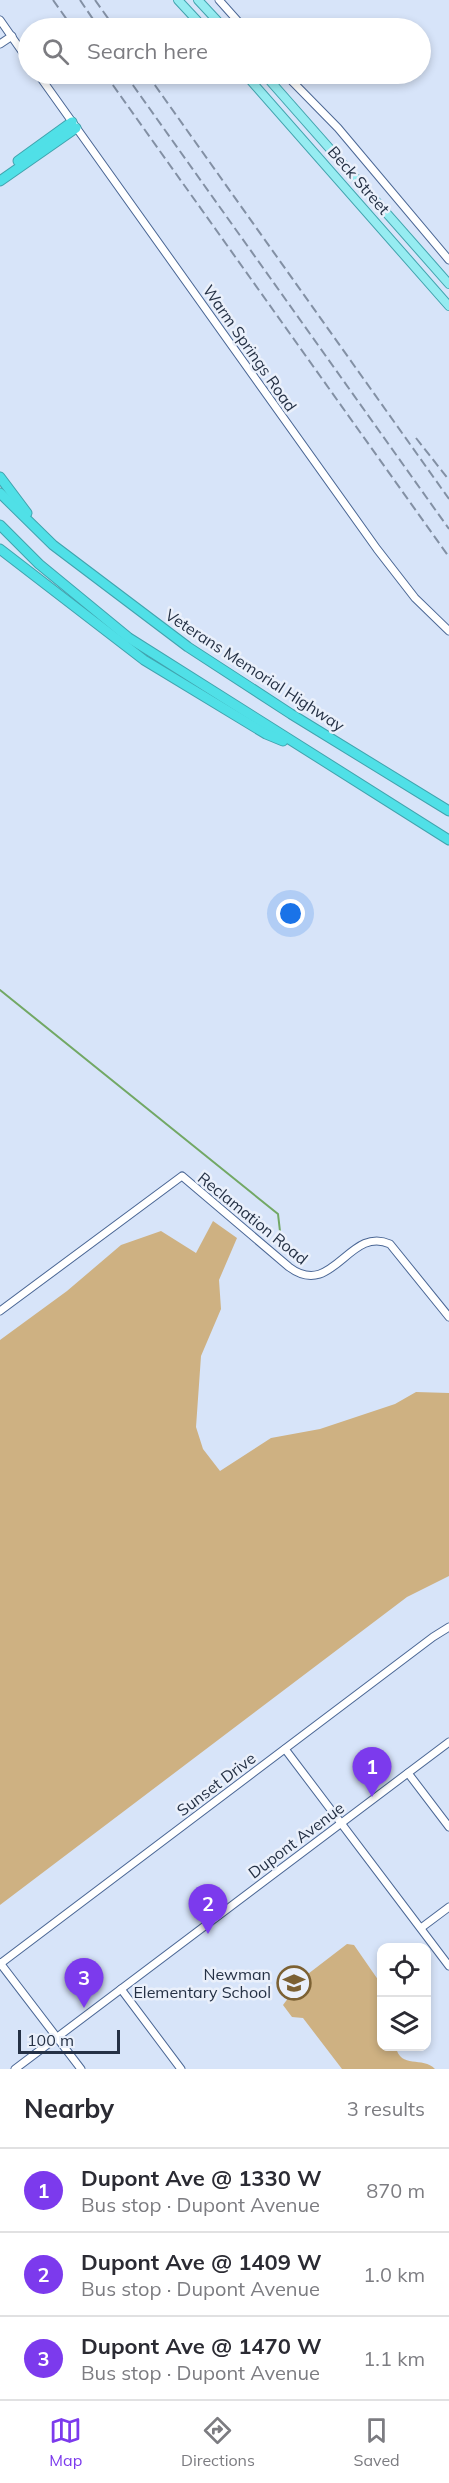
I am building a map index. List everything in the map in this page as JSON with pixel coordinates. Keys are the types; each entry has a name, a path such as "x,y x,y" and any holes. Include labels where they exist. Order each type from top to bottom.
{"highway":[{"path":"0,174 74,125"},
{"path":"0,181 74,125"},
{"path":"0,477 53,545"},
{"name":"Veterans Memorial Highway","path":"0,493 53,545 188,647 291,714 449,811"},
{"path":"0,525 46,570 129,638 449,840"},
{"path":"0,549 144,660 266,734 307,750"}],"main road":[{"path":"178,0 195,18"},
{"path":"198,0 215,18"},
{"name":"Beck Street","path":"253,84 449,306"},
{"name":"Beck Street","path":"273,84 449,284"}],"street":[{"path":"219,0 235,18"},
{"path":"0,20 18,45"},
{"path":"0,44 12,36"},
{"name":"Warm Springs Road","path":"45,84 377,549 420,604 449,631"},
{"path":"295,84 338,128 449,260"},
{"name":"Reclamation Road","path":"0,1311 182,1176 289,1267 303,1276 312,1277 321,1273 368,1241 381,1240 393,1247 449,1317"},
{"name":"Sunset Drive","path":"0,1963 449,1627"},
{"name":"Dupont Avenue","path":"15,2069 449,1742"},
{"path":"285,1749 449,1966"},
{"path":"408,1773 449,1827"},
{"path":"421,1928 449,1907"},
{"path":"0,1963 81,2069"},
{"path":"121,1989 182,2069"}],"shaded area":[{"path":"213,1221 237,1238 219,1280 221,1309 201,1356 196,1427 203,1449 220,1471 271,1438 320,1429 395,1404 416,1392 449,1393 449,1576 407,1597 0,1905 0,1340 67,1291 121,1245 161,1231 196,1253"},
{"path":"347,1944 354,1945 377,1978 377,2051 397,2051 402,2058 430,2065 435,2069 342,2069 303,2018 292,2017 283,2005 289,1997 291,1987"}],"waterway":[{"path":"0,990 278,1214 281,1240"}],"railway":[{"path":"53,0 66,18"},
{"path":"80,0 92,18"},
{"path":"95,0 108,18"},
{"path":"112,84 449,557"},
{"path":"132,84 449,529"},
{"path":"154,84 449,499"},
{"path":"416,438 449,480"}],"place":[{"name":"Dupont Ave @ 1330 W","path":"372,1797"},
{"name":"Dupont Ave @ 1409 W","path":"208,1934"},
{"name":"Newman Elementary School","path":"294,1983"},
{"name":"Dupont Ave @ 1470 W","path":"84,2008"}]}
